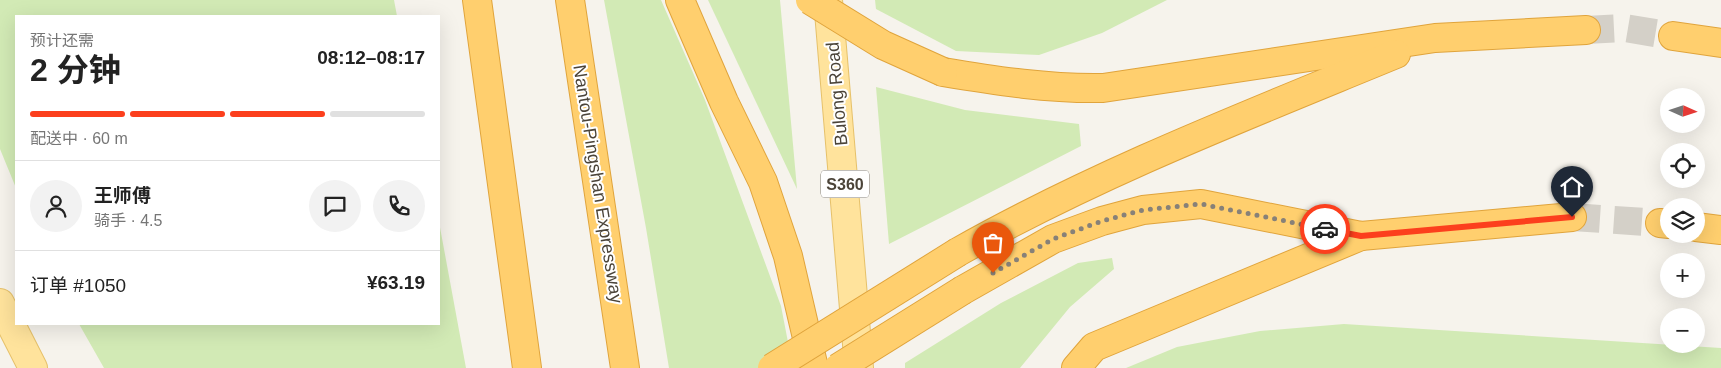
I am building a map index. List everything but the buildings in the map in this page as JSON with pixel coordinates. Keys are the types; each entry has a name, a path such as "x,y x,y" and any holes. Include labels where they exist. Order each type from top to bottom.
{"highway":[{"path":"466,0 494,127"},
{"path":"477,0 527,368"},
{"name":"Nantou-Pingshan Expressway","path":"570,0 625,368"},
{"path":"680,0 724,102 763,182 788,256 814,368"},
{"path":"810,0 883,45 943,72 1025,85 1066,88 1103,88 1434,38 1586,30"},
{"path":"1673,36 1721,43"},
{"path":"772,368 958,252 1007,225 1152,155 1434,38"},
{"path":"838,368 963,290 1053,239 1102,221 1143,210 1201,204 1361,236 1572,217"},
{"path":"1705,228 1721,230"},
{"path":"1076,368 1094,347 1361,236"}],"main road":[{"name":"Bulong Road","path":"828,0 859,368"},
{"path":"0,303 33,368"}],"green space":[{"path":"0,0 394,0 397,15 15,15 15,186 0,149"},
{"path":"604,0 661,0 705,100 781,306 793,368 669,368 646,228"},
{"path":"708,0 780,0 797,189"},
{"path":"875,0 1167,0 1102,33 1039,55 956,51 876,9"},
{"path":"876,87 965,110 1079,124 1081,146 889,244"},
{"path":"440,227 466,368 104,368 80,325 440,325"},
{"path":"1112,258 1114,269 1070,307 1020,368 905,368 905,363 1001,303 1078,263"},
{"path":"1344,324 1660,344 1660,353 1705,353 1705,347 1721,348 1721,368 1126,368 1177,347 1260,331"}],"tunnel":[{"path":"1586,30 1625,28 1673,36"},
{"path":"1572,217 1660,223"}],"way so far":[{"path":"993,273 1053,239 1102,221 1143,210 1201,204 1325,229"}],"route":[{"path":"1325,229 1361,236 1572,217"}]}
